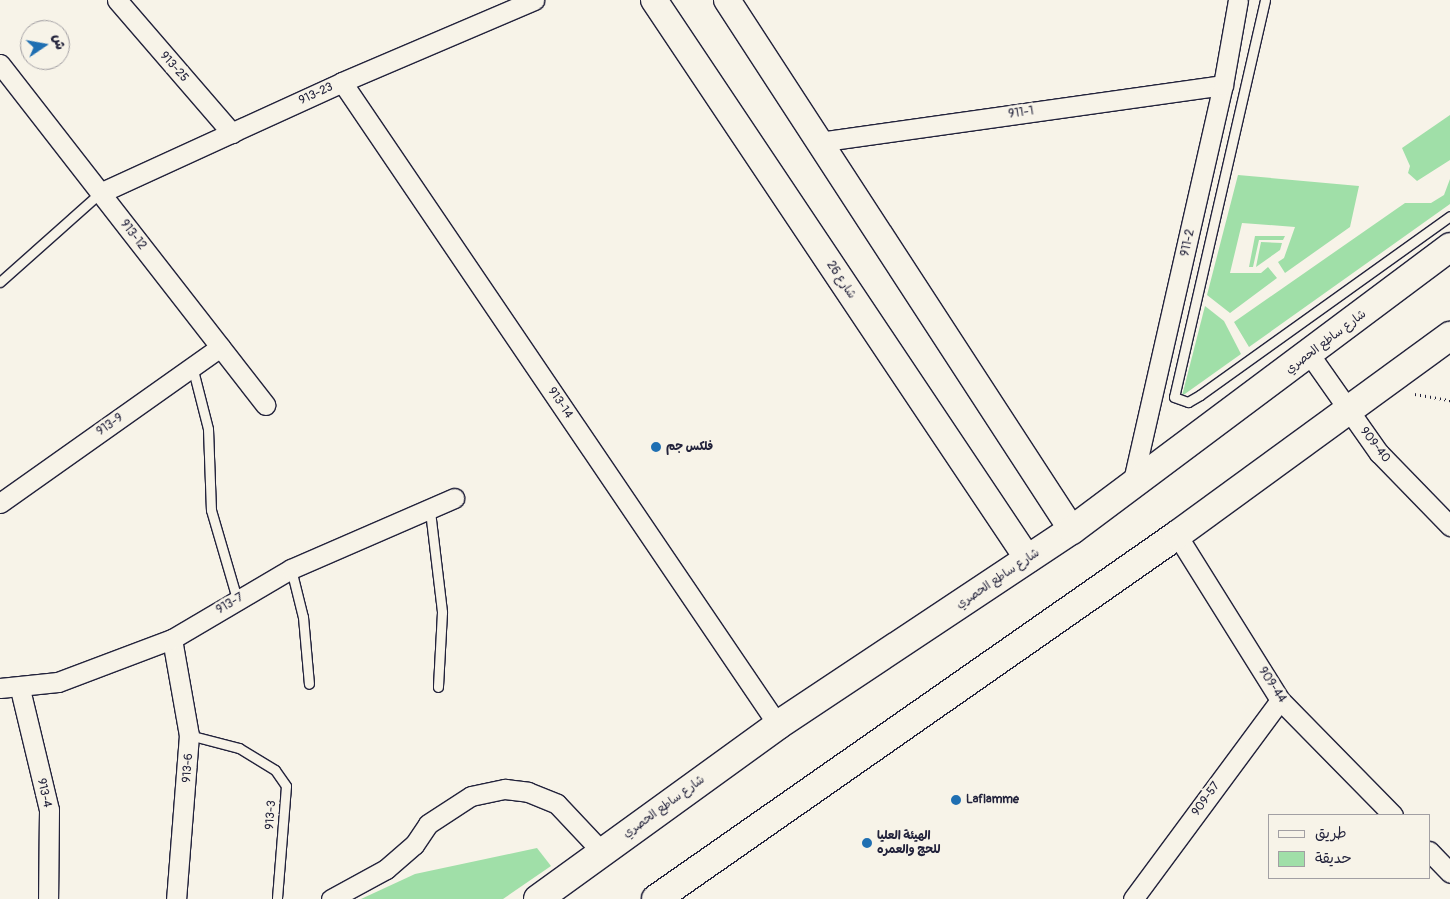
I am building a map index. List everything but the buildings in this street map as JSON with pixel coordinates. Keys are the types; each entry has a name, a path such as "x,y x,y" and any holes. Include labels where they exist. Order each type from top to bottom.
{"main road":[{"name":"شارع ساطع الحصري","path":"538,899 778,725 1072,530 1310,355 1450,248"},
{"path":"656,899 1178,535 1450,336"}],"street":[{"name":"913-25","path":"117,0 232,133"},
{"name":"913-23","path":"100,193 342,82 534,0"},
{"name":"شارع 26","path":"654,0 1028,559"},
{"path":"727,0 1072,530"},
{"name":"911-2","path":"1132,485 1223,84 1238,0"},
{"name":"913-12","path":"0,64 265,405"},
{"name":"913-14","path":"342,82 778,725"},
{"name":"911-1","path":"818,142 1223,84"},
{"name":"913-9","path":"0,503 220,347"},
{"name":"909-40","path":"1310,355 1380,453 1450,526"},
{"name":"913-7","path":"0,688 20,690 58,682 172,639 237,599 291,569 430,511 454,498"},
{"name":"909-44","path":"1178,535 1280,700 1392,814"},
{"name":"913-6","path":"172,639 189,735 176,899"},
{"name":"913-4","path":"20,690 49,810 48,899"},
{"name":"909-57","path":"1133,899 1280,700"},
{"path":"331,899 386,869 414,845 428,824 471,796 505,789 528,792 557,804 602,852"},
{"path":"1430,852 1450,873"}],"lane":[{"path":"1265,0 1239,128 1174,397 1188,402 1200,395 1450,216"},
{"path":"0,282 100,193"},
{"path":"192,366 208,429 211,510 237,599"},
{"path":"430,511 442,612 438,687"},
{"path":"291,569 303,617 309,684"},
{"name":"913-3","path":"189,735 239,748 275,770 286,786 277,899"}],"green space":[{"path":"1450,115 1450,160 1417,181 1408,173 1410,166 1402,148"},
{"path":"1238,175 1359,186 1350,227 1285,273 1278,262 1284,258 1295,227 1242,223 1230,273 1261,273 1268,267 1277,278 1230,313 1207,295"},
{"path":"1450,179 1450,204 1249,347 1234,322 1405,203 1431,203 1444,195"},
{"path":"1255,236 1285,236 1283,240 1259,240 1253,267 1249,267"},
{"path":"1261,242 1282,243 1280,250 1256,267"},
{"path":"1205,306 1224,321 1241,354 1182,396"},
{"path":"537,848 551,866 503,899 361,899 415,874"}],"place":[{"name":"فلكس جم","path":"656,447"},
{"name":"Laflamme","path":"956,800"},
{"name":"الهيئة العليا للحج والعمره","path":"867,843"}]}
